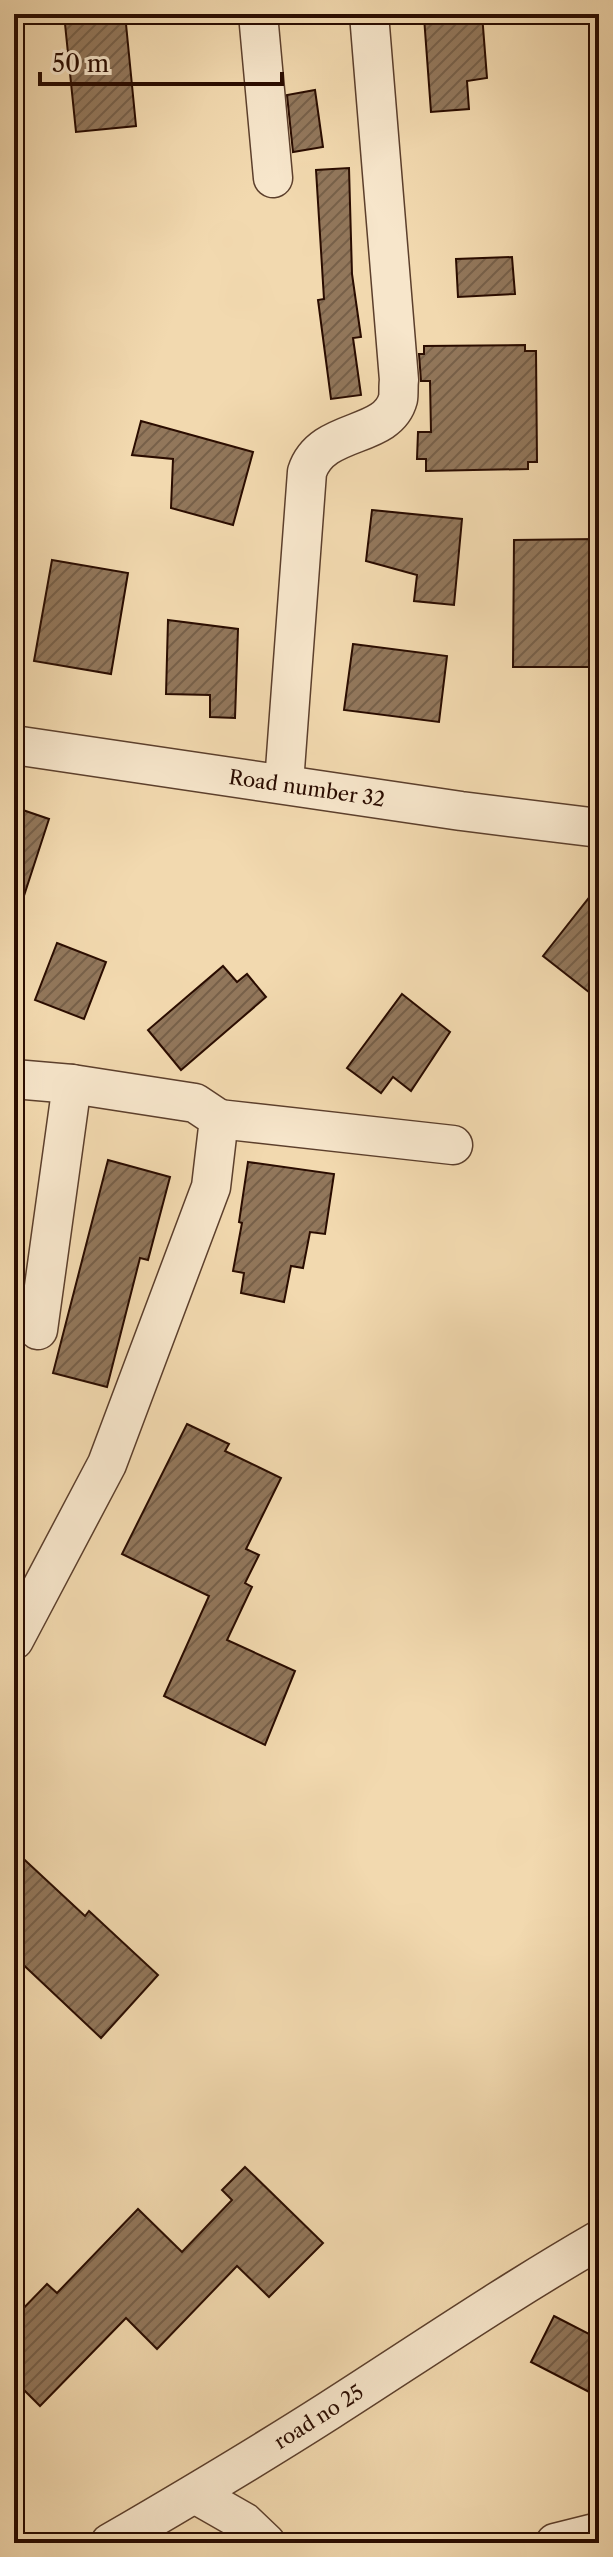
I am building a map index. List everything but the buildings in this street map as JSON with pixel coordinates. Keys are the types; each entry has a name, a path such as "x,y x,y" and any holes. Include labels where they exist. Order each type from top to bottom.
{"street":[{"path":"258,14 273,178"},
{"path":"284,783 307,472 311,459 321,448 386,419 398,400 399,380 369,14"},
{"name":"Road number 32","path":"14,745 461,811 599,828"},
{"path":"14,1079 72,1084 207,1111 453,1145"},
{"path":"38,1330 72,1084"},
{"path":"15,1636 107,1464 211,1187 207,1111"},
{"name":"road no 25","path":"110,2543 330,2410 524,2283 599,2240"},
{"path":"182,2501 229,2543"},
{"path":"182,2501 244,2522 266,2543"},
{"path":"555,2543 599,2532"}]}
